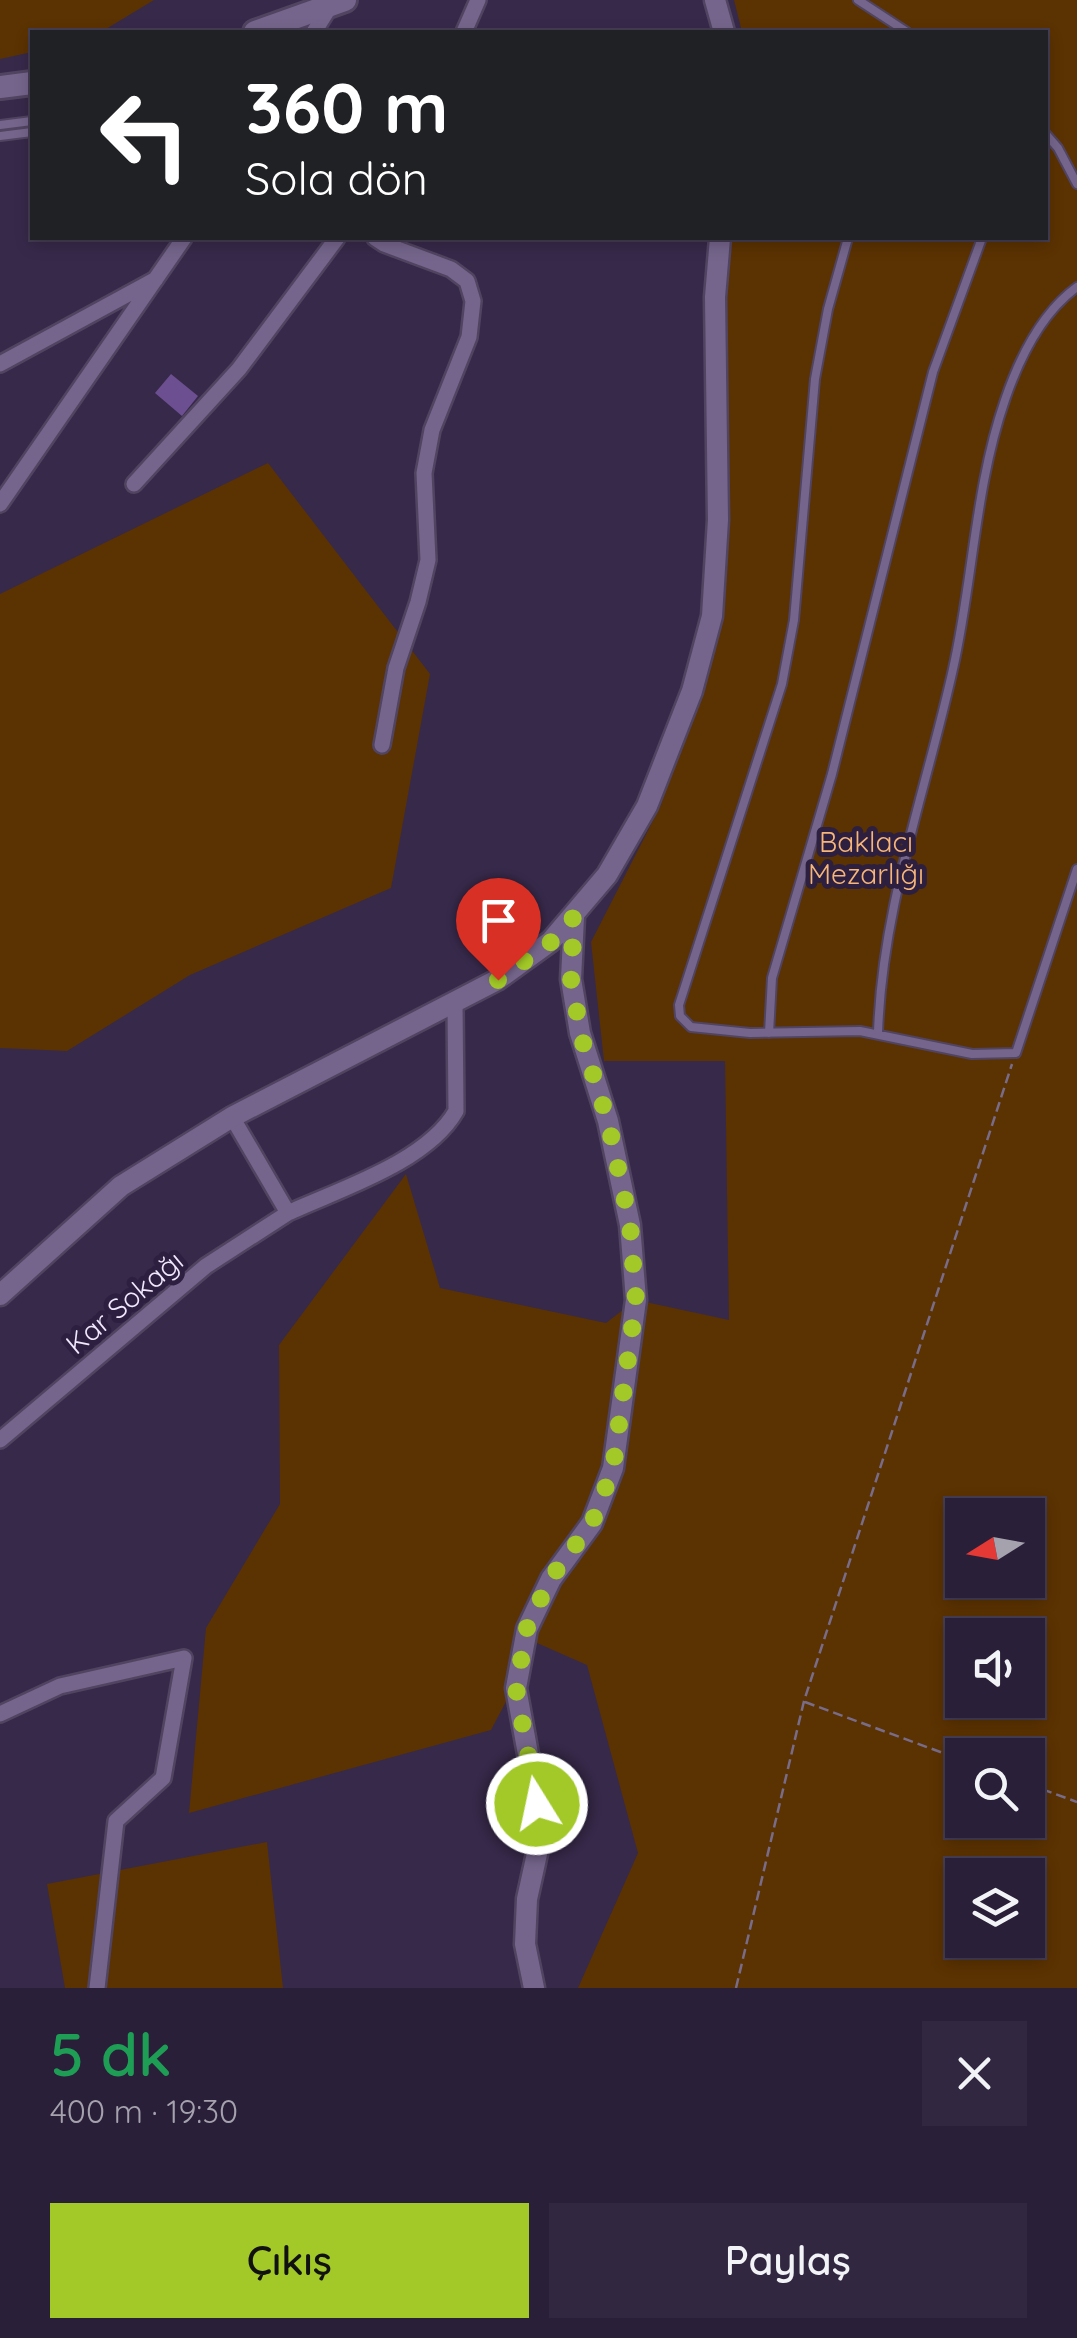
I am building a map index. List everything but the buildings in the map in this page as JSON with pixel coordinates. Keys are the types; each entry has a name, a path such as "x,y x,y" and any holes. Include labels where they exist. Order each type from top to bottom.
{"main road":[{"path":"261,30 338,3"},
{"path":"0,87 30,83"}],"street":[{"path":"465,30 478,0"},
{"path":"715,0 723,30"},
{"path":"316,30 338,3"},
{"path":"0,504 183,240"},
{"path":"134,484 239,369 336,240"},
{"path":"378,240 451,270 467,281 473,301 468,337 432,430 424,473 428,560 396,668 382,745"},
{"path":"5,1285 122,1186 232,1117 498,980 538,951 574,917 607,875 647,806 692,691 712,616 718,520 716,297 720,240"},
{"path":"0,364 159,277"},
{"path":"534,1988 525,1944 528,1899 542,1831 516,1688 527,1628 550,1579 592,1523 613,1468 636,1300 630,1224 571,979 574,917"},
{"name":"Kar Sokağı","path":"0,1440 206,1266 288,1214 422,1151 456,1111 455,1002"},
{"path":"232,1117 288,1214"},
{"path":"0,1714 60,1686 184,1658 163,1778 116,1821 97,1988"}],"lane":[{"path":"858,0 902,30"},
{"path":"0,125 30,121"},
{"path":"0,136 30,132"},
{"path":"1048,137 1077,184"},
{"path":"847,240 815,378 794,620 782,684 679,1005 682,1020 691,1027 768,1033 878,1033 972,1054 1016,1053 1077,869"},
{"path":"768,1033 772,978 832,774 933,372 981,240"},
{"path":"878,1033 892,906 954,667 996,430 1014,376 1043,321 1077,287"}],"path":[{"path":"736,1988 804,1701 1016,1053"},
{"path":"804,1701 945,1754"},
{"path":"1045,1790 1077,1802"}],"green space":[{"path":"0,0 154,0 104,30 30,30 30,52 0,59"},
{"name":"Baklacı Mezarlığı","path":"734,0 1077,0 1077,1988 578,1988 638,1853 587,1665 537,1643 491,1730 189,1813 206,1628 280,1504 279,1345 406,1174 440,1288 606,1323 636,1300 729,1320 725,1061 604,1061 591,942 661,805 724,611 721,291 730,240 1048,240 1048,30 742,30"},
{"path":"268,463 430,674 391,888 190,975 67,1051 0,1048 0,594"},
{"path":"267,1842 283,1988 65,1988 47,1884"}],"route":[{"path":"498,980 551,942 574,917 571,979 580,1033 608,1121 630,1224 636,1300 613,1468 592,1523 550,1579 527,1628 516,1688 537,1804"}]}
